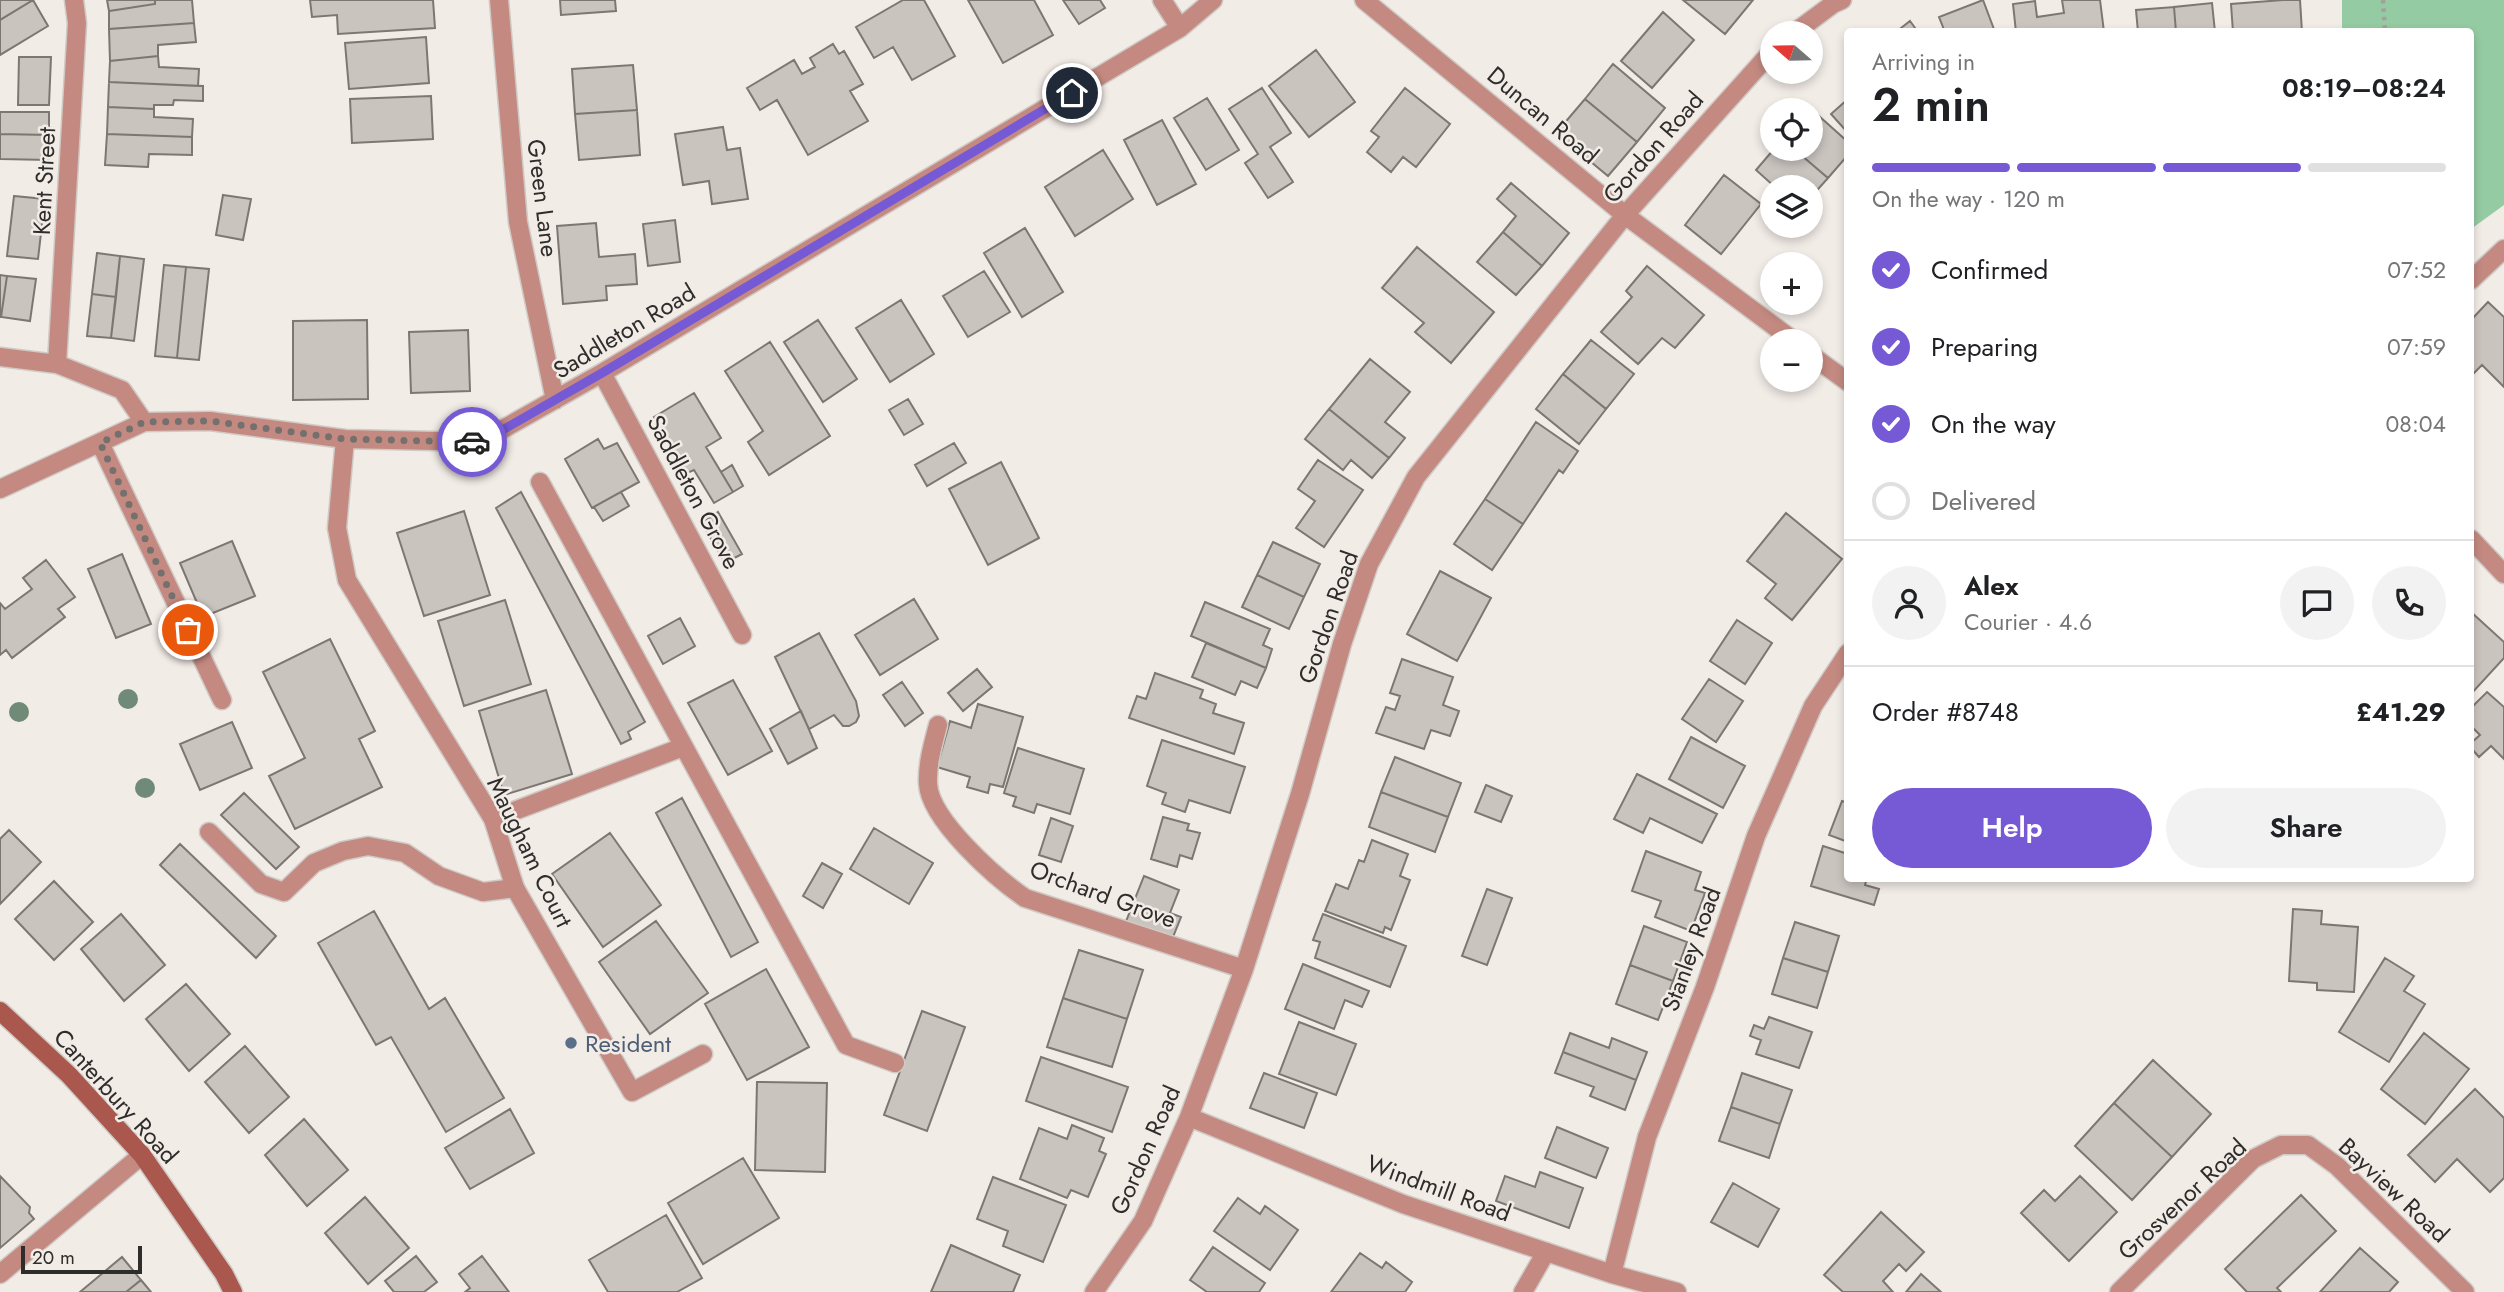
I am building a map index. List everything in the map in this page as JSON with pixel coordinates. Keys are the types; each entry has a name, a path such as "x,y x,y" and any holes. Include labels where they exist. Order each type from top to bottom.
{"main road":[{"name":"Canterbury Road","path":"0,1011 69,1075 142,1155 224,1274 233,1292"}],"street":[{"name":"Kent Street","path":"57,364 77,23 74,0"},
{"name":"Green Lane","path":"499,0 518,222 555,400"},
{"path":"1162,0 1180,28"},
{"name":"Saddleton Road","path":"0,489 144,422 210,421 345,439 480,443 1180,28 1213,0"},
{"name":"Duncan Road","path":"1364,0 1625,215 1778,329"},
{"path":"1810,21 1842,0"},
{"name":"Gordon Road","path":"1094,1292 1143,1221 1189,1117 1244,969 1300,794 1342,644 1369,564 1416,477 1625,215 1760,64"},
{"path":"2474,277 2504,249"},
{"path":"0,357 57,364 122,390 144,422"},
{"path":"1823,364 1844,379"},
{"name":"Saddleton Grove","path":"602,373 742,635"},
{"name":"Maugham Court","path":"345,439 337,528 346,580 493,819 515,888 632,1092 703,1054"},
{"path":"100,443 222,700"},
{"path":"540,482 846,1045 895,1063"},
{"path":"2474,542 2504,574"},
{"name":"Stanley Road","path":"1612,1274 1647,1136 1705,987 1756,836 1813,706 1844,659"},
{"name":"Orchard Grove","path":"938,725 929,764 928,787 934,805 947,825 1003,883 1025,898 1244,969"},
{"path":"493,819 682,747"},
{"path":"209,832 261,884 284,891 314,863 343,851 368,846 405,853 439,876 483,892 515,888"},
{"name":"Windmill Road","path":"1189,1117 1403,1204 1612,1274 1677,1292"},
{"name":"Bayview Road","path":"2281,1145 2308,1144 2337,1166 2465,1292"},
{"name":"Grosvenor Road","path":"2119,1292 2253,1159 2281,1145"},
{"path":"0,1274 142,1155"},
{"path":"1523,1292 1546,1252"}],"path":[{"path":"2384,0 2385,28"}],"green space":[{"path":"2342,0 2504,0 2504,205 2474,227 2474,28 2342,28"}],"building":[{"path":"0,0 33,0 0,20"},
{"path":"33,0 48,26 0,55 0,20"},
{"path":"107,0 155,0 155,4 109,11"},
{"path":"155,0 192,0 194,23 109,29 109,11 155,4"},
{"path":"310,0 433,0 435,28 338,34 337,15 312,17"},
{"path":"560,0 615,0 616,11 561,15"},
{"path":"903,0 924,0 955,56 912,80 893,47 874,58 856,27"},
{"path":"968,0 1034,0 1053,35 1003,63"},
{"path":"1063,0 1100,0 1105,8 1079,24"},
{"path":"1683,0 1753,0 1725,34"},
{"path":"1983,0 1994,28 1943,28 1939,17"},
{"path":"2062,0 2100,0 2104,28 2016,28 2013,4 2035,1 2037,17 2064,13"},
{"path":"2300,0 2302,28 2233,28 2231,4"},
{"path":"2212,3 2215,28 2176,28 2174,7"},
{"path":"2174,7 2176,28 2138,28 2136,10"},
{"path":"1663,12 1694,40 1652,88 1621,61"},
{"path":"1910,21 1915,28 1901,28"},
{"path":"194,23 196,42 158,45 158,56 110,61 109,29"},
{"path":"426,37 429,83 349,89 345,43"},
{"path":"833,44 839,54 844,51 863,84 850,91 868,121 808,155 777,100 760,110 747,88 794,60 802,74 815,67 810,58"},
{"path":"1316,50 1355,102 1309,137 1269,86"},
{"path":"158,56 159,67 199,69 198,86 109,82 110,61"},
{"path":"19,57 51,57 49,105 18,105"},
{"path":"1613,64 1665,108 1637,142 1585,99"},
{"path":"633,65 637,110 575,114 572,69"},
{"path":"109,82 203,86 203,101 174,100 173,105 154,105 154,109 108,107"},
{"path":"1262,88 1291,133 1270,147 1293,182 1268,198 1245,163 1258,154 1229,109"},
{"path":"1405,88 1450,124 1416,167 1403,157 1391,172 1367,152 1379,137 1371,131"},
{"path":"431,96 433,139 352,143 350,99"},
{"path":"1207,98 1239,150 1206,170 1174,118"},
{"path":"1585,99 1637,142 1608,176 1556,133"},
{"path":"1844,103 1844,129 1831,114"},
{"path":"108,107 154,109 154,117 193,119 192,137 107,134"},
{"path":"637,110 640,155 579,160 575,114"},
{"path":"0,112 49,112 49,135 0,134"},
{"path":"1162,120 1196,184 1157,205 1124,140"},
{"path":"1823,120 1844,138 1844,160 1828,178 1808,161 1823,161"},
{"path":"723,127 727,150 740,148 748,199 712,204 709,181 683,185 675,134"},
{"path":"0,134 49,135 49,160 0,159"},
{"path":"107,134 192,137 192,155 149,154 148,167 105,165"},
{"path":"1103,150 1133,199 1075,236 1045,187"},
{"path":"1764,161 1808,161 1828,178 1823,184 1823,175 1762,175 1756,170"},
{"path":"1724,175 1760,203 1721,254 1685,225"},
{"path":"1511,183 1569,233 1542,266 1503,232 1516,216 1497,199"},
{"path":"223,195 251,199 243,240 216,235"},
{"path":"14,196 45,199 38,259 7,256"},
{"path":"675,220 680,262 648,266 643,224"},
{"path":"596,223 599,257 635,254 637,284 606,286 607,300 563,304 557,226"},
{"path":"1025,228 1063,292 1022,317 984,253"},
{"path":"1503,232 1542,266 1516,295 1477,262"},
{"path":"1417,247 1494,312 1451,363 1415,332 1424,323 1382,288"},
{"path":"97,253 120,256 116,297 92,294"},
{"path":"120,256 144,259 134,341 111,338"},
{"path":"164,265 186,267 177,358 155,356"},
{"path":"1647,266 1704,315 1675,348 1662,338 1638,364 1601,332 1632,297 1626,291"},
{"path":"186,267 209,269 199,360 177,358"},
{"path":"984,271 1010,312 968,337 943,296"},
{"path":"0,275 7,276 1,317 0,317"},
{"path":"7,276 36,279 30,321 1,317"},
{"path":"92,294 116,297 111,338 87,336"},
{"path":"901,300 934,354 890,382 856,328"},
{"path":"2488,302 2504,317 2504,387 2482,365 2474,373 2474,317"},
{"path":"367,320 368,399 293,400 293,321"},
{"path":"818,320 857,379 823,402 784,342"},
{"path":"468,330 470,391 411,393 409,332"},
{"path":"1591,340 1634,374 1606,409 1563,374"},
{"path":"770,342 830,436 769,475 748,442 763,431 725,371"},
{"path":"1370,359 1410,392 1385,422 1405,438 1389,458 1329,409"},
{"path":"1563,374 1606,409 1579,444 1536,409"},
{"path":"694,393 721,438 706,447 733,492 714,503 694,470 687,473 654,417"},
{"path":"908,399 923,424 904,435 889,410"},
{"path":"1329,409 1389,458 1372,478 1351,460 1343,470 1305,439"},
{"path":"1536,422 1578,451 1563,473 1559,470 1523,524 1485,499"},
{"path":"598,439 604,449 617,443 639,482 592,508 565,459"},
{"path":"954,443 966,463 927,486 915,465"},
{"path":"1318,460 1363,490 1324,547 1296,528 1315,501 1298,489"},
{"path":"1001,462 1039,538 988,565 949,489"},
{"path":"732,465 743,486 733,492 721,472"},
{"path":"521,492 645,722 628,732 631,739 621,744 496,508"},
{"path":"621,492 629,506 603,521 594,507"},
{"path":"1485,499 1523,524 1492,570 1454,544"},
{"path":"464,511 490,595 424,616 397,533"},
{"path":"718,512 742,554 725,563 702,523"},
{"path":"1786,513 1842,559 1792,620 1765,598 1776,584 1747,561"},
{"path":"232,541 255,596 203,617 180,563"},
{"path":"1273,542 1320,564 1304,597 1257,575"},
{"path":"122,554 151,624 116,638 88,569"},
{"path":"46,560 75,597 58,609 65,617 12,658 6,650 0,655 0,603 5,609 32,589 23,578"},
{"path":"1440,571 1491,598 1457,661 1407,634"},
{"path":"1257,575 1304,597 1289,629 1242,607"},
{"path":"914,599 938,639 880,675 855,635"},
{"path":"505,600 531,684 464,706 438,621"},
{"path":"1205,602 1270,629 1263,645 1272,649 1266,668 1191,636"},
{"path":"2474,615 2504,642 2504,658 2474,691"},
{"path":"680,618 695,646 663,664 648,636"},
{"path":"1737,620 1772,643 1745,684 1710,661"},
{"path":"819,633 856,701 859,716 856,722 849,726 843,726 834,715 809,729 775,657"},
{"path":"330,639 375,731 359,739 382,787 295,829 269,776 305,758 263,672"},
{"path":"1206,643 1266,668 1257,688 1241,681 1235,695 1192,677"},
{"path":"1402,659 1453,677 1443,705 1459,711 1450,736 1431,730 1424,749 1376,733 1386,707 1395,710 1400,696 1390,693"},
{"path":"977,669 992,687 963,711 948,693"},
{"path":"1155,673 1203,690 1200,698 1216,704 1213,713 1244,723 1234,754 1129,718 1137,696 1146,699"},
{"path":"1709,679 1743,701 1716,742 1682,719"},
{"path":"733,680 772,751 728,775 688,703"},
{"path":"902,682 923,713 905,726 883,695"},
{"path":"546,690 572,774 504,795 479,711"},
{"path":"2487,692 2504,707 2504,759 2491,746 2479,757 2474,751 2474,740 2480,735 2474,729 2474,705"},
{"path":"978,704 1023,717 1003,787 990,784 988,793 967,787 970,777 937,767 950,721 971,728"},
{"path":"801,711 817,748 788,764 770,729"},
{"path":"232,722 252,768 200,790 180,744"},
{"path":"1691,737 1745,766 1723,808 1669,779"},
{"path":"1162,740 1245,767 1230,813 1189,800 1185,812 1162,804 1166,793 1147,786"},
{"path":"1018,748 1084,769 1070,814 1037,804 1034,813 1013,806 1016,797 1004,793"},
{"path":"1395,757 1461,783 1448,817 1381,792"},
{"path":"1637,774 1717,814 1702,843 1650,818 1643,833 1614,819"},
{"path":"1486,785 1512,796 1501,822 1475,812"},
{"path":"1381,792 1448,817 1435,852 1369,827"},
{"path":"244,793 299,847 276,869 221,815"},
{"path":"682,798 758,942 731,957 656,813"},
{"path":"1842,801 1844,802 1844,841 1829,835"},
{"path":"1163,817 1189,824 1187,830 1200,833 1192,859 1180,855 1177,867 1151,859"},
{"path":"1051,818 1073,826 1061,862 1039,855"},
{"path":"874,828 933,863 909,904 850,869"},
{"path":"9,830 41,862 0,904 0,839"},
{"path":"610,833 661,905 603,947 552,874"},
{"path":"1372,840 1408,854 1400,876 1410,880 1391,930 1385,927 1383,933 1325,911 1336,884 1348,889 1359,860 1364,862"},
{"path":"180,844 276,936 256,958 160,865"},
{"path":"1823,846 1844,853 1844,882 1866,882 1865,885 1879,889 1874,905 1811,886"},
{"path":"1646,851 1701,872 1695,890 1705,893 1691,931 1655,917 1661,901 1632,891"},
{"path":"822,863 842,874 823,908 803,896"},
{"path":"1144,876 1179,890 1170,913 1181,917 1171,942 1125,924"},
{"path":"54,881 93,922 54,960 15,919"},
{"path":"1487,889 1512,898 1487,965 1462,956"},
{"path":"2293,909 2322,911 2321,924 2358,927 2354,992 2317,990 2317,983 2289,981"},
{"path":"374,911 429,1009 445,998 504,1098 446,1132 391,1037 376,1045 318,943"},
{"path":"121,914 165,965 124,1001 81,949"},
{"path":"1323,914 1406,946 1390,987 1315,958 1320,942 1313,940"},
{"path":"656,921 708,993 650,1034 599,962"},
{"path":"1795,922 1839,936 1828,972 1783,958"},
{"path":"1644,926 1687,942 1673,981 1630,965"},
{"path":"1079,950 1143,970 1127,1019 1063,998"},
{"path":"1783,958 1828,972 1817,1008 1772,994"},
{"path":"2385,958 2414,976 2404,991 2425,1004 2389,1062 2339,1032"},
{"path":"1303,964 1369,991 1362,1007 1345,1000 1334,1029 1285,1009"},
{"path":"1630,965 1673,981 1658,1020 1616,1004"},
{"path":"766,969 809,1047 747,1080 705,1004"},
{"path":"186,984 230,1034 189,1071 146,1019"},
{"path":"1063,998 1127,1019 1112,1067 1047,1047"},
{"path":"922,1011 965,1027 927,1131 884,1115"},
{"path":"1769,1017 1812,1032 1799,1068 1756,1054 1761,1040 1750,1036 1754,1025 1764,1029"},
{"path":"1299,1022 1356,1044 1336,1095 1279,1074"},
{"path":"1570,1033 1609,1048 1612,1038 1647,1052 1636,1080 1563,1052"},
{"path":"2424,1033 2469,1069 2425,1124 2381,1089"},
{"path":"245,1046 289,1097 249,1133 205,1082"},
{"path":"1563,1052 1636,1080 1625,1110 1590,1096 1594,1087 1555,1073"},
{"path":"1041,1057 1128,1087 1112,1132 1026,1101"},
{"path":"2153,1060 2211,1114 2172,1157 2114,1103"},
{"path":"1264,1073 1317,1093 1304,1128 1250,1108"},
{"path":"1742,1073 1792,1090 1780,1124 1731,1107"},
{"path":"757,1082 827,1083 825,1172 755,1170"},
{"path":"2475,1089 2504,1118 2504,1178 2490,1192 2457,1159 2435,1182 2408,1155"},
{"path":"2114,1103 2172,1157 2132,1200 2075,1146"},
{"path":"1731,1107 1780,1124 1769,1158 1719,1141"},
{"path":"510,1109 534,1153 470,1189 445,1148"},
{"path":"304,1119 348,1170 307,1206 265,1155"},
{"path":"1072,1125 1104,1138 1099,1151 1106,1154 1088,1197 1071,1190 1067,1198 1020,1179 1039,1128 1067,1139"},
{"path":"1557,1127 1608,1148 1596,1178 1545,1158"},
{"path":"743,1158 779,1218 703,1264 668,1203"},
{"path":"1540,1172 1583,1188 1569,1228 1496,1201 1505,1176 1535,1187"},
{"path":"0,1176 30,1207 29,1213 34,1219 0,1248"},
{"path":"2080,1176 2117,1212 2069,1261 2021,1213 2044,1190 2055,1201"},
{"path":"993,1177 1066,1205 1043,1262 1003,1246 1008,1231 977,1219"},
{"path":"1733,1183 1779,1209 1758,1247 1711,1222"},
{"path":"2301,1195 2336,1231 2277,1288 2281,1292 2247,1292 2225,1269"},
{"path":"365,1197 409,1248 368,1284 325,1233"},
{"path":"1238,1198 1260,1214 1265,1206 1298,1230 1270,1270 1214,1231"},
{"path":"1881,1212 1924,1252 1906,1271 1899,1264 1883,1281 1893,1292 1843,1292 1824,1275"},
{"path":"666,1215 702,1278 677,1292 608,1292 589,1260"},
{"path":"951,1245 1020,1275 1013,1292 931,1292"},
{"path":"1213,1247 1265,1283 1259,1292 1207,1292 1190,1280"},
{"path":"2360,1248 2398,1282 2389,1292 2320,1292"},
{"path":"1360,1253 1382,1268 1386,1262 1412,1282 1405,1292 1331,1292"},
{"path":"416,1256 437,1282 424,1292 394,1292 385,1281"},
{"path":"482,1256 509,1292 465,1292 470,1288 459,1274"},
{"path":"122,1257 141,1280 126,1292 80,1292"},
{"path":"1921,1274 1941,1292 1906,1292"},
{"path":"141,1280 151,1292 126,1292"}],"way so far":[{"path":"188,630 100,443 144,422 210,421 345,439 472,442"}],"place":[{"name":"Resident","path":"571,1043"}],"route":[{"path":"472,442 480,443 579,387 1072,93"}]}
